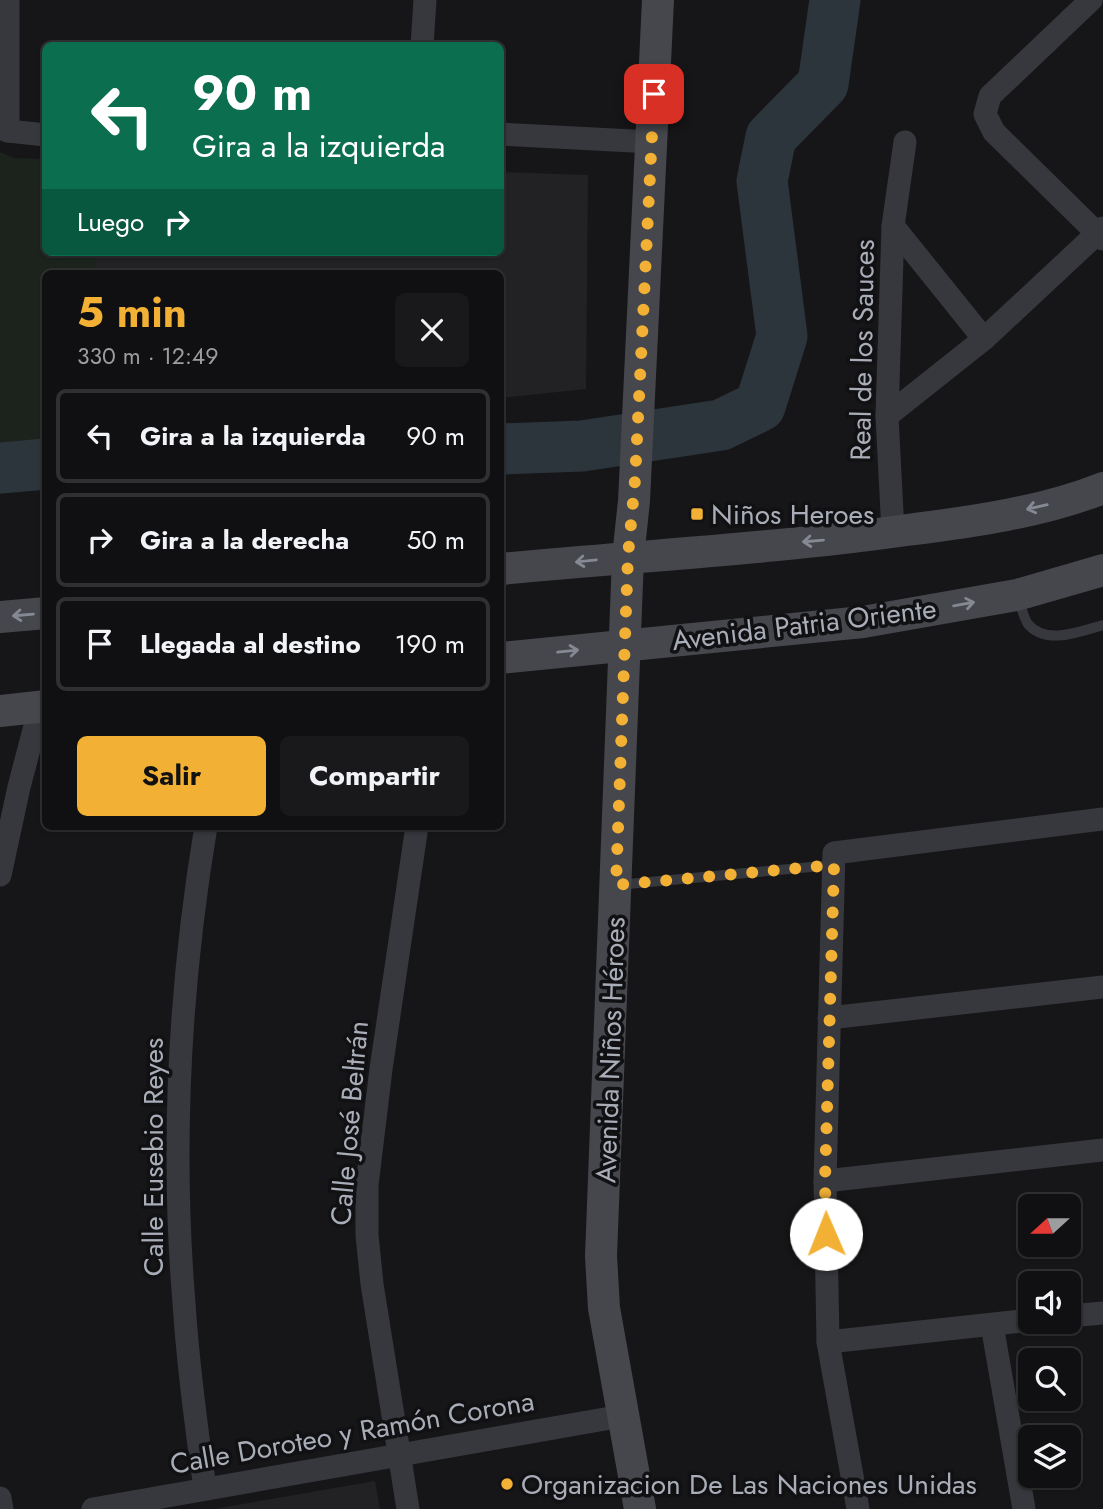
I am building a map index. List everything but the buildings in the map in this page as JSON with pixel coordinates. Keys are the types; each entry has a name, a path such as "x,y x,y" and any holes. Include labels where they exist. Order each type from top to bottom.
{"street":[{"path":"8,0 4,130 42,135"},
{"path":"422,42 425,0"},
{"name":"Avenida Niños Héroes","path":"640,1509 604,1308 601,1275 628,556 639,416 658,0"},
{"path":"1050,37 1067,0"},
{"path":"887,416 984,339 1101,233 994,132 985,114 990,96 1091,0"},
{"path":"504,134 652,142"},
{"path":"893,226 905,142"},
{"name":"Real de los Sauces","path":"893,226 984,339"},
{"name":"Real de los Sauces","path":"893,226 887,416 893,532"},
{"path":"504,569 854,538 972,522 1082,496 1103,488"},
{"name":"Avenida Patria Oriente","path":"504,658 863,622 1017,595 1103,570"},
{"path":"0,617 42,613"},
{"path":"0,711 42,706"},
{"path":"0,875 19,787 42,709"},
{"path":"858,1509 828,1342 825,1181 834,859 1103,819"},
{"name":"Calle Eusebio Reyes","path":"205,830 183,1027 179,1166 183,1301 205,1488"},
{"name":"Calle José Beltrán","path":"408,1509 372,1284 367,1235 367,1185 381,1069 416,830"},
{"path":"830,1018 1103,987"},
{"path":"825,1181 1103,1150"},
{"path":"1081,1316 1103,1313"},
{"path":"828,1342 1018,1322"},
{"path":"992,1325 1024,1509"},
{"name":"Calle Doroteo y Ramón Corona","path":"93,1509 622,1416"},
{"path":"0,1498 2,1509"}],"lane":[{"path":"1017,595 1028,623 1042,634 1061,636 1103,625"},
{"path":"616,885 834,859"}],"shaded area":[{"path":"0,152 14,158 42,159 42,256 95,256 95,270 42,270 42,445 0,450"},
{"path":"504,172 588,175 586,389 504,398 504,270 95,270 95,256 504,256"},
{"path":"375,1481 380,1509 214,1509"}],"waterway":[{"path":"504,449 582,446 721,425 760,406 782,336 762,181 771,137 823,84 835,0"},
{"path":"0,468 42,464"}],"place":[{"name":"Niños Heroes","path":"697,514"},
{"name":"Organizacion De Las Naciones Unidas","path":"507,1484"}],"route":[{"path":"654,94 634,501 628,556 616,885 834,865 825,1181 826,1234"}]}
